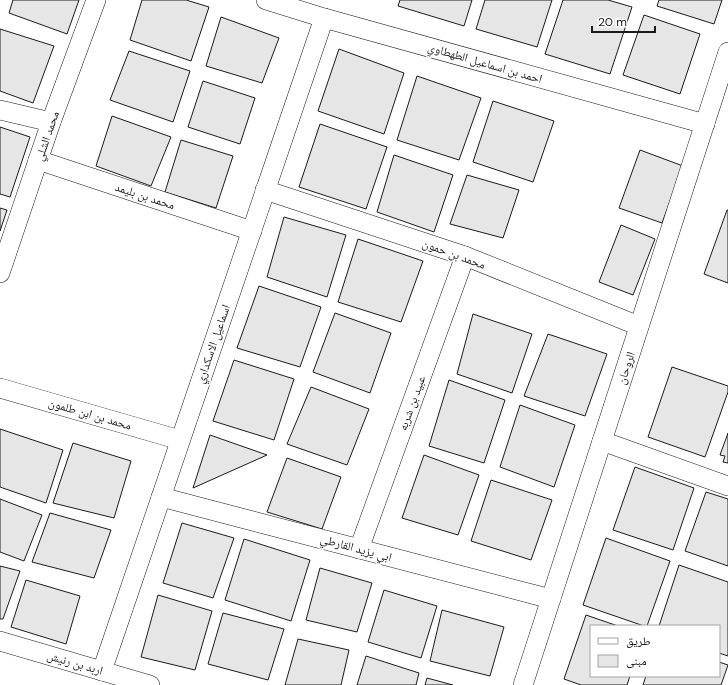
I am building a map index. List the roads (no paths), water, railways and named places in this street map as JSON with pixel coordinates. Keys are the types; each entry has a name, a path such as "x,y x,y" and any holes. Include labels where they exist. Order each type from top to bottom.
{"street":[{"name":"محمد الشلي","path":"0,273 51,122 96,0"},
{"name":"احمد بن اسماعيل الطهطاوي","path":"266,0 324,18 705,124"},
{"name":"اسماعيل الاسكداري","path":"102,671 324,18"},
{"name":"الروحان","path":"523,685 728,52"},
{"path":"0,110 51,122"},
{"name":"محمد بن بليمد","path":"38,160 252,231"},
{"name":"محمد بن حمون","path":"265,190 465,256 639,326"},
{"name":"عبيد بن شربه","path":"358,549 465,256"},
{"name":"محمد بن ابن طلمون","path":"0,388 180,440"},
{"path":"602,442 728,486"},
{"name":"ابي يزيد القارطي","path":"161,497 551,599"},
{"name":"اربد بن رنيش","path":"0,641 150,685"}]}
